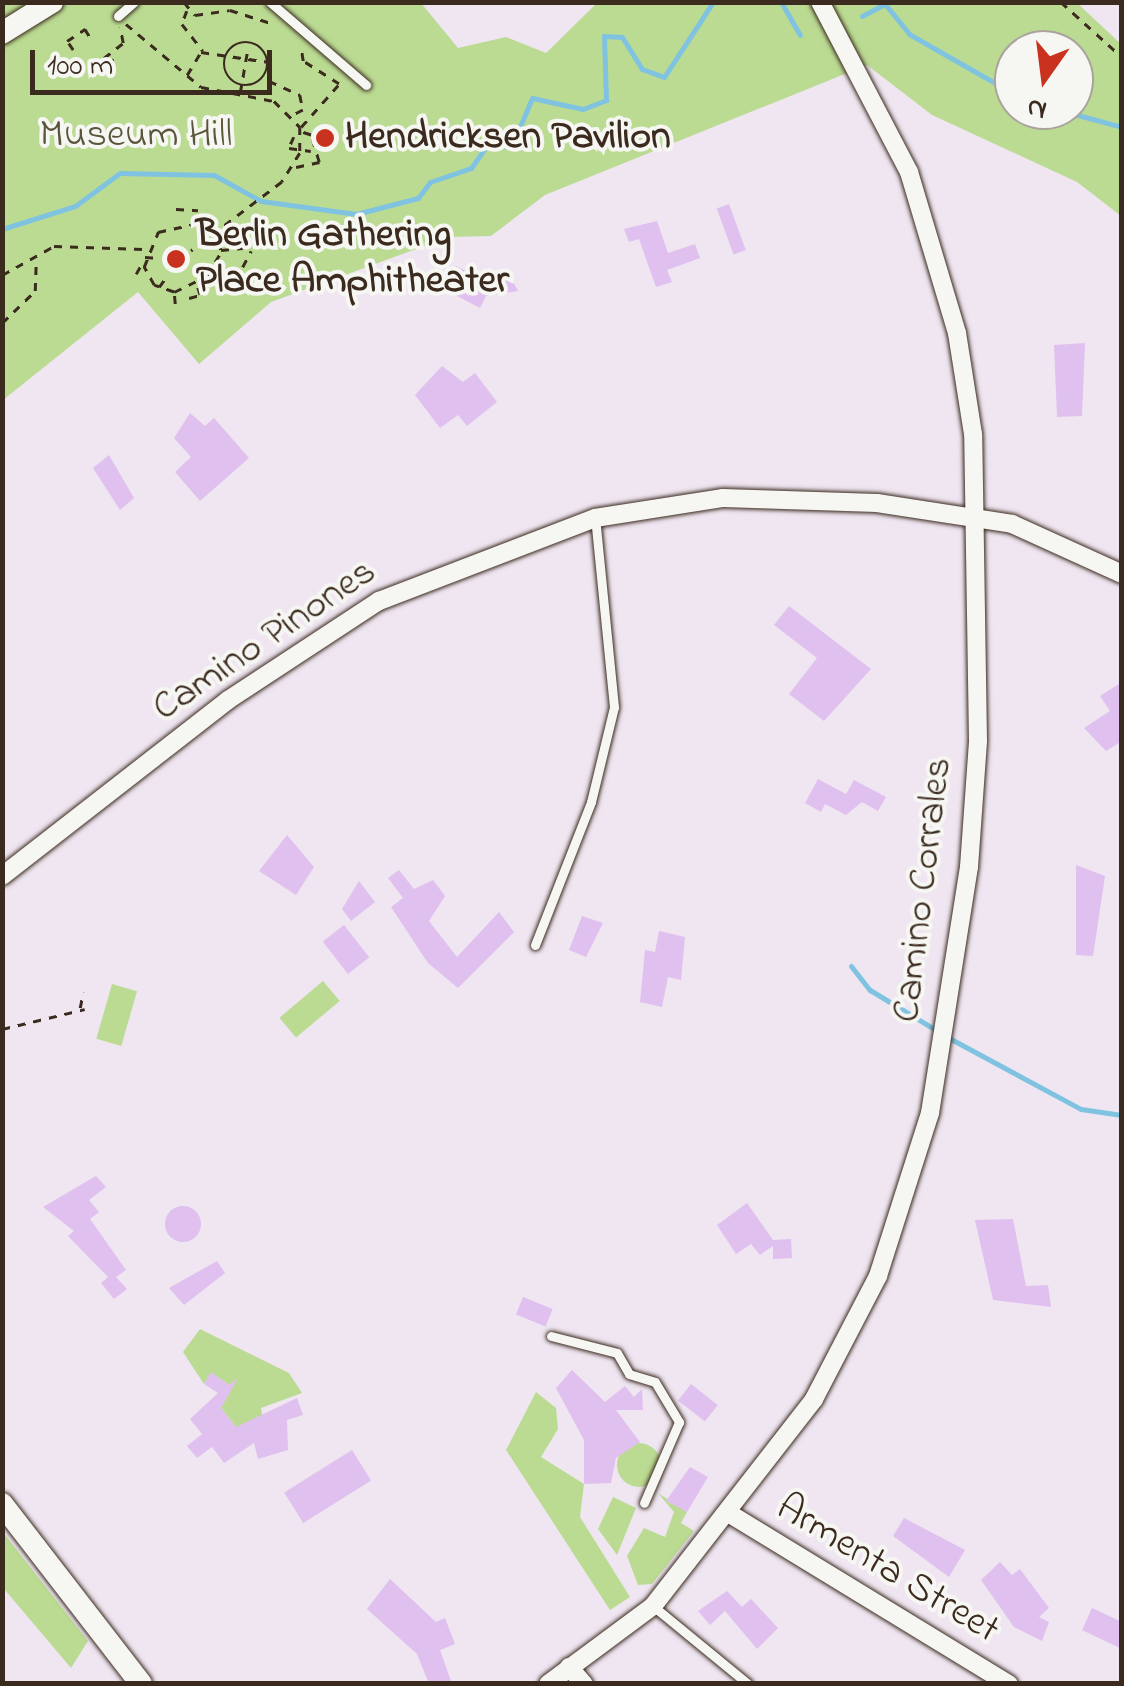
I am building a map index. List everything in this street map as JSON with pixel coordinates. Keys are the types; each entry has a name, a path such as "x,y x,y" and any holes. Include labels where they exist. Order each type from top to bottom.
{"street":[{"path":"2,33 52,2"},
{"name":"Camino Corrales","path":"548,1684 652,1606 730,1514 814,1399 878,1276 930,1113 969,866 976,517 967,377 934,250 892,132 820,2"},
{"name":"Camino Pinones","path":"2,876 228,700 379,600 596,518 723,498 805,497 976,517 1122,574"},
{"path":"2,1504 142,1684"},
{"name":"Armenta Street","path":"730,1514 1008,1684"},
{"path":"569,1667 584,1684"}],"lane":[{"path":"118,16 134,2"},
{"path":"270,2 366,86"},
{"path":"536,945 590,802 614,707 596,518"},
{"path":"551,1336 617,1353 629,1374 655,1382 678,1422 644,1503"},
{"path":"652,1606 748,1684"}],"path":[{"path":"184,2 188,10 182,24 204,52 269,62"},
{"path":"1061,2 1122,57"},
{"path":"188,10 256,14 284,30"},
{"path":"114,60 91,68 124,43 118,16"},
{"path":"72,50 67,41 85,29 90,37"},
{"path":"132,29 186,76 292,116 298,132 300,150 282,182 252,214 191,251"},
{"path":"293,36 303,60 339,84 287,144 312,151"},
{"path":"266,80 271,51 226,43 221,77 266,80 300,95 303,110 292,116"},
{"path":"240,94 248,47"},
{"path":"186,76 204,52"},
{"path":"292,168 316,169 311,134 298,132"},
{"path":"176,209 206,210"},
{"path":"194,222 198,210"},
{"path":"136,274 144,250 158,232 194,222 221,236"},
{"path":"156,226 158,232"},
{"path":"143,260 159,287 174,292 196,284 213,270 221,250 221,236"},
{"path":"2,275 36,264 64,244 144,250"},
{"path":"221,250 250,250 276,244"},
{"path":"213,270 235,282 250,250"},
{"path":"143,260 159,258"},
{"path":"2,323 35,291 36,264"},
{"path":"159,287 167,276"},
{"path":"196,284 200,295"},
{"path":"189,298 210,290"},
{"path":"174,292 175,304"},
{"path":"2,1029 82,1010 83,992"}],"green space":[{"name":"Museum Hill","path":"1076,2 1121,44 1121,216 1077,182 932,115 867,65 545,195 491,236 449,237 271,302 199,364 138,292 3,400 3,3 421,3 458,48 506,37 546,53 597,3"},
{"path":"323,981 340,1001 296,1038 279,1018"},
{"path":"112,984 137,991 121,1046 96,1039"},
{"path":"200,1329 289,1373 302,1393 261,1408 263,1420 243,1436 221,1408 232,1387 211,1373 204,1384 183,1352"},
{"path":"536,1392 556,1408 558,1429 541,1457 584,1484 580,1517 630,1597 610,1610 506,1450"},
{"path":"639,1443 654,1450 661,1465 654,1480 639,1487 624,1480 617,1465 624,1450"},
{"path":"658,1493 687,1512 681,1523 694,1531 652,1584 638,1585 627,1556 644,1528 665,1537 674,1512"},
{"path":"613,1497 636,1508 617,1555 598,1529"},
{"path":"2,1531 88,1641 71,1668 5,1590"}],"building":[{"path":"729,204 746,250 734,254 717,208"},
{"path":"657,221 668,253 695,244 700,258 667,270 672,282 656,287 639,239 629,242 624,229"},
{"path":"456,266 484,280 507,270 518,291 486,296 480,308 438,286"},
{"path":"1085,343 1082,416 1057,417 1054,345"},
{"path":"442,366 463,382 475,373 497,402 467,426 458,415 440,428 415,395"},
{"path":"190,413 205,426 214,418 249,458 200,501 175,472 191,457 174,438"},
{"path":"109,455 134,498 120,510 93,468"},
{"path":"789,606 871,669 824,721 789,694 817,658 774,625"},
{"path":"1122,682 1122,741 1106,751 1084,728 1110,711 1100,696"},
{"path":"818,779 846,794 854,780 886,797 878,811 862,802 846,815 825,804 821,812 805,803"},
{"path":"287,835 314,867 296,895 259,871"},
{"path":"1076,865 1105,876 1093,956 1076,955"},
{"path":"399,870 414,889 433,880 445,896 429,921 457,957 499,912 514,932 458,988 428,963 391,907 403,898 388,878"},
{"path":"359,881 375,902 351,921 342,909"},
{"path":"582,916 603,923 586,957 569,950"},
{"path":"344,925 369,957 348,974 323,942"},
{"path":"659,931 685,937 681,980 668,977 662,1007 640,1002 645,950 655,952"},
{"path":"96,1176 106,1187 89,1200 99,1212 90,1219 126,1270 116,1277 127,1289 114,1299 101,1283 108,1277 68,1236 74,1231 43,1207"},
{"path":"747,1203 773,1240 791,1239 792,1258 773,1259 773,1246 760,1255 751,1244 736,1254 717,1225"},
{"path":"183,1206 195,1212 201,1224 195,1236 183,1242 171,1236 165,1224 171,1212"},
{"path":"1013,1219 1026,1286 1048,1285 1051,1307 993,1300 975,1220"},
{"path":"217,1261 225,1273 184,1305 169,1288"},
{"path":"523,1297 553,1309 546,1327 516,1315"},
{"path":"572,1370 605,1402 625,1386 634,1397 642,1389 643,1410 616,1410 640,1442 616,1458 611,1483 584,1484 584,1440 556,1388"},
{"path":"211,1372 229,1385 238,1378 221,1408 236,1427 297,1398 303,1415 287,1420 288,1450 258,1459 254,1443 224,1463 212,1447 197,1458 187,1446 202,1434 190,1419 218,1393 204,1384"},
{"path":"691,1384 718,1405 705,1421 678,1401"},
{"path":"352,1450 371,1481 303,1523 284,1492"},
{"path":"690,1467 708,1477 687,1512 666,1501"},
{"path":"904,1518 965,1550 949,1577 893,1536"},
{"path":"1000,1562 1012,1575 1020,1569 1049,1608 1039,1617 1049,1622 1042,1641 1014,1627 981,1580"},
{"path":"390,1579 436,1622 445,1618 455,1644 440,1650 452,1684 429,1684 417,1654 367,1609"},
{"path":"727,1591 742,1607 751,1599 778,1628 757,1649 725,1611 710,1625 698,1611"},
{"path":"1092,1608 1122,1622 1122,1649 1082,1630"}],"waterway":[{"path":"2,229 75,206 120,173 214,175 261,201 356,214 418,198 430,182 471,168 489,142 511,148 532,98 583,109 606,100 604,36 622,37 642,69 664,77 713,2"},
{"path":"781,2 800,35"},
{"path":"862,16 885,4 909,34 994,83"},
{"path":"1094,119 1122,127"},
{"path":"851,966 870,990 939,1032"},
{"path":"949,1038 1081,1109 1122,1115"}],"place":[{"name":"Hendricksen Pavilion","path":"325,138"},
{"name":"Berlin Gathering Place Amphitheater","path":"176,259"}]}
